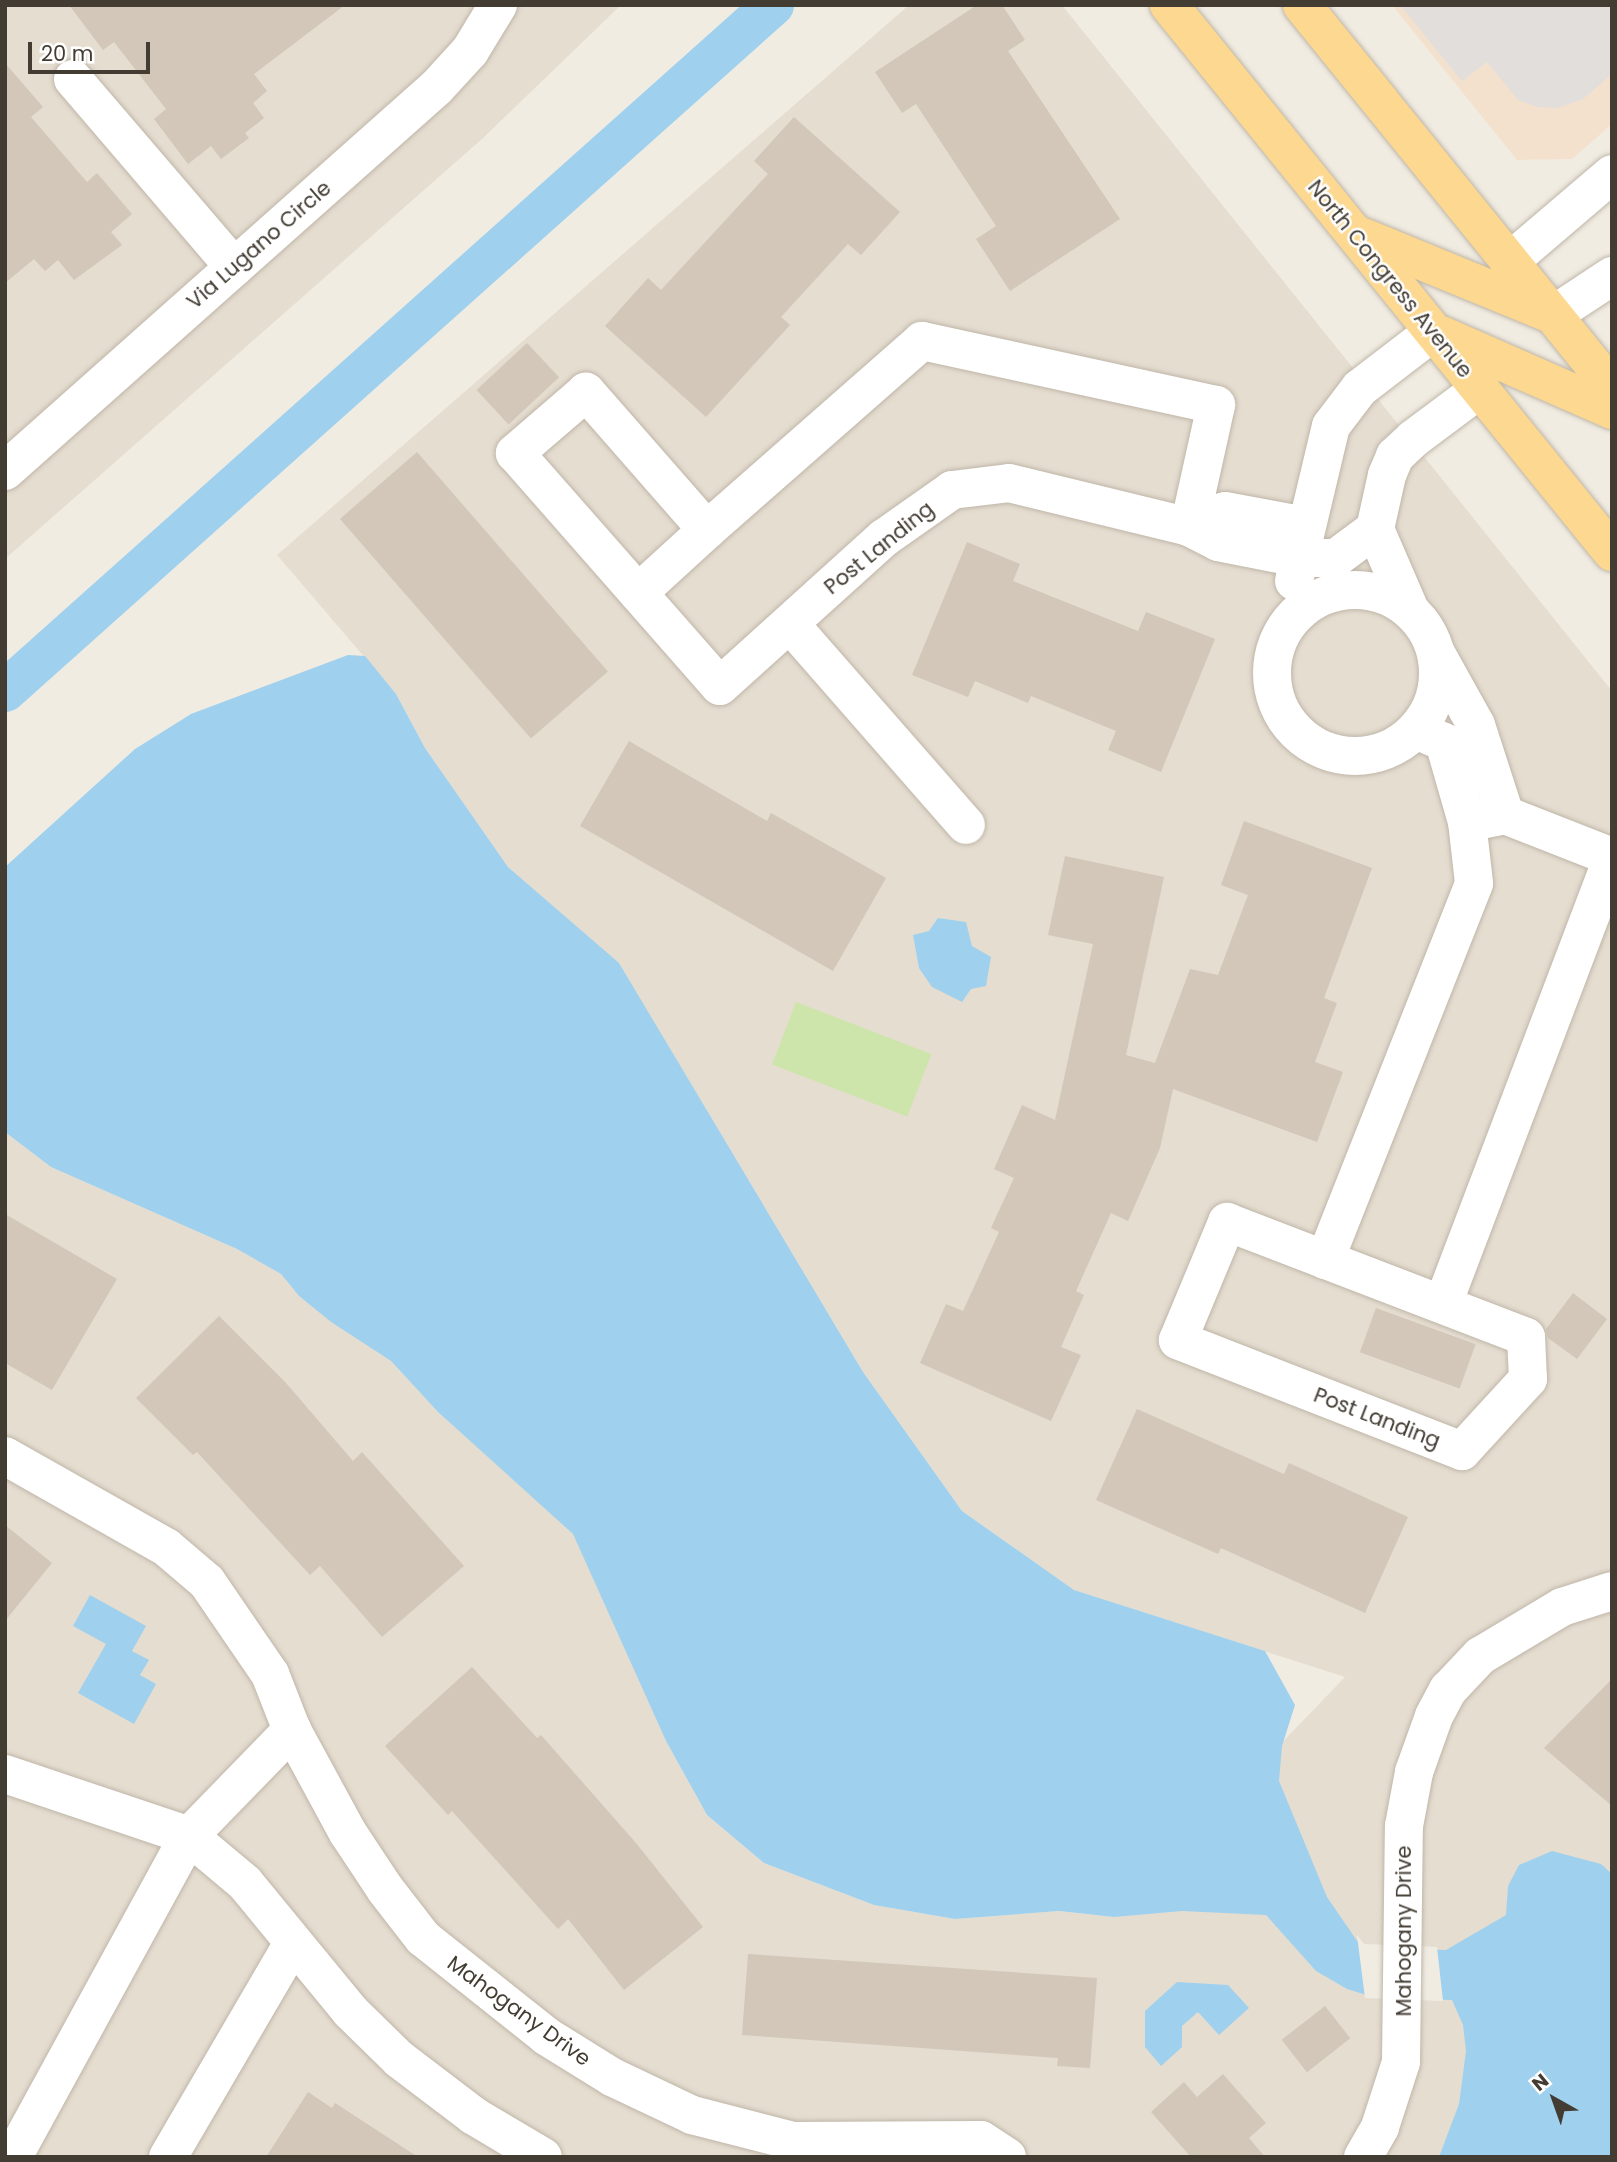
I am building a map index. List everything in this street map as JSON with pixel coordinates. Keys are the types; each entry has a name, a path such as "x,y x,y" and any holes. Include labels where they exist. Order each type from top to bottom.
{"main road":[{"name":"North Congress Avenue","path":"1170,5 1612,552"},
{"path":"1302,5 1612,388"},
{"path":"1353,233 1553,315"},
{"path":"1433,332 1612,411"}],"street":[{"name":"Via Lugano Circle","path":"5,471 438,87 470,51 498,5"},
{"path":"73,79 234,267"},
{"path":"1509,262 1612,174"},
{"path":"1553,315 1612,276"},
{"path":"1433,332 1360,388 1331,426 1302,542 1283,634 1274,655 1272,682 1279,709 1294,731 1316,747 1341,756 1368,756 1394,747 1416,730 1431,708 1438,682 1437,655"},
{"path":"707,530 586,392 515,453 638,593 922,341 1216,405 1189,527"},
{"path":"1189,527 1224,511 1336,558 1375,529 1395,456 1480,389"},
{"name":"Post Landing","path":"638,593 720,686 884,538 953,490 1010,484 1189,527"},
{"path":"1375,529 1410,610 1427,630 1437,655 1476,725 1505,816"},
{"path":"1283,634 1301,610 1343,591 1387,596 1410,610"},
{"path":"790,624 966,825"},
{"path":"1325,1260 1474,883 1467,822 1444,742 1416,730"},
{"path":"1443,1304 1612,858 1505,816 1467,822"},
{"name":"Post Landing","path":"1227,1222 1443,1304 1526,1337 1528,1379 1462,1451 1178,1340 1227,1222"},
{"name":"Mahogany Drive","path":"5,1455 166,1547 207,1582 270,1674 292,1730 348,1833 424,1938 481,1988 612,2077 692,2115 793,2141 981,2140 1007,2157"},
{"name":"Mahogany Drive","path":"1363,2157 1380,2127 1401,2062 1403,2001 1400,1930 1408,1797 1422,1744 1448,1690 1480,1656 1522,1627 1562,1607 1612,1591"},
{"path":"13,2157 189,1836 292,1730"},
{"path":"5,1774 189,1836 246,1883 350,2011 399,2059 474,2116 543,2157"},
{"path":"168,2157 293,1943"}],"shaded area":[{"path":"5,5 621,5 482,139 5,559"},
{"path":"909,5 1062,5 1612,691 1612,2157 5,2157 5,1132 51,1167 237,1249 281,1274 299,1296 331,1322 391,1361 438,1412 574,1534 666,1741 707,1815 764,1863 874,1905 955,1919 1059,1911 1114,1917 1345,1677 1074,1590 962,1511 863,1372 619,964 508,867 425,748 396,694 277,555"},
{"path":"1392,5 1612,5 1612,124 1572,159 1517,160"},
{"path":"1400,5 1612,5 1612,74 1583,99 1558,108 1537,107 1518,100 1487,62 1462,81"}],"green space":[{"path":"796,1002 931,1054 907,1117 772,1065"}],"water":[{"path":"348,655 365,656 396,694 425,748 508,867 619,963 863,1372 962,1511 1074,1590 1265,1651 1295,1705 1282,1746 1279,1781 1327,1897 1362,1948 1446,1950 1506,1915 1508,1886 1519,1865 1552,1851 1601,1864 1612,1874 1612,2157 1439,2157 1459,2104 1466,2051 1463,2025 1452,2000 1376,1998 1347,1989 1316,1971 1266,1915 1182,1911 1114,1917 1059,1911 955,1919 874,1905 764,1863 707,1815 666,1741 573,1534 438,1412 391,1361 331,1322 299,1296 281,1274 237,1249 51,1167 5,1132 5,867 135,749 191,714"},
{"path":"938,918 966,922 972,946 991,957 986,986 971,989 962,1002 932,987 919,968 913,935 929,931"},
{"path":"90,1595 146,1626 132,1651 149,1660 140,1675 156,1684 134,1724 78,1693 106,1644 73,1626"},
{"path":"1177,1982 1228,1985 1249,2008 1219,2035 1198,2012 1182,2026 1182,2047 1161,2066 1145,2047 1145,2011"}],"pier":[{"path":"1357,1935 1364,1944 1437,1947 1443,2001 1365,1998"}],"building":[{"path":"69,5 345,5 254,74 267,91 253,103 264,118 245,133 249,138 221,159 211,146 188,164 154,119 166,109 114,42 103,50"},
{"path":"977,5 1002,5 1025,40 1008,51 1120,219 1010,291 976,239 996,226 916,104 902,113 875,72"},
{"path":"5,63 43,107 31,117 87,182 97,173 132,214 111,232 122,245 74,280 58,260 45,271 34,259 5,283"},
{"path":"794,117 900,212 861,255 848,244 781,317 790,325 706,417 605,326 648,278 661,290 768,174 754,161"},
{"path":"527,343 559,377 509,424 477,390"},
{"path":"417,452 608,672 531,739 340,519"},
{"path":"967,542 1020,564 1013,581 1138,631 1146,612 1215,639 1161,772 1108,750 1116,731 1031,696 1028,703 975,681 968,697 912,675"},
{"path":"629,741 767,821 771,813 886,878 833,971 580,826"},
{"path":"1244,821 1372,868 1324,998 1337,1003 1315,1062 1343,1072 1317,1142 1173,1089 1160,1148 1128,1221 1111,1213 1076,1291 1084,1295 1061,1347 1081,1355 1051,1421 920,1363 946,1304 963,1311 999,1232 991,1228 1014,1178 994,1169 1022,1105 1055,1120 1093,944 1048,935 1065,856 1164,877 1126,1055 1155,1063 1190,969 1218,975 1248,895 1221,885"},
{"path":"5,1214 117,1279 52,1390 5,1363"},
{"path":"1573,1293 1607,1319 1577,1359 1548,1338 1546,1329"},
{"path":"1376,1308 1476,1344 1460,1388 1360,1352"},
{"path":"219,1316 286,1383 353,1461 362,1452 464,1566 382,1637 320,1566 310,1575 197,1452 193,1455 136,1398"},
{"path":"1137,1409 1284,1474 1289,1463 1408,1517 1365,1613 1221,1548 1218,1554 1096,1500"},
{"path":"5,1525 52,1563 5,1621"},
{"path":"472,1667 537,1738 541,1735 636,1843 703,1927 624,1990 568,1919 558,1929 452,1811 448,1815 385,1746"},
{"path":"1612,1679 1612,1806 1544,1748"},
{"path":"748,1954 1097,1978 1090,2068 1057,2066 1058,2058 742,2035"},
{"path":"1325,2006 1350,2038 1307,2072 1282,2040"},
{"path":"1223,2074 1266,2123 1249,2138 1265,2157 1191,2157 1151,2112 1184,2082 1197,2097"},
{"path":"308,2092 332,2108 335,2103 418,2157 266,2157"}],"waterway":[{"path":"5,691 773,5"}]}
